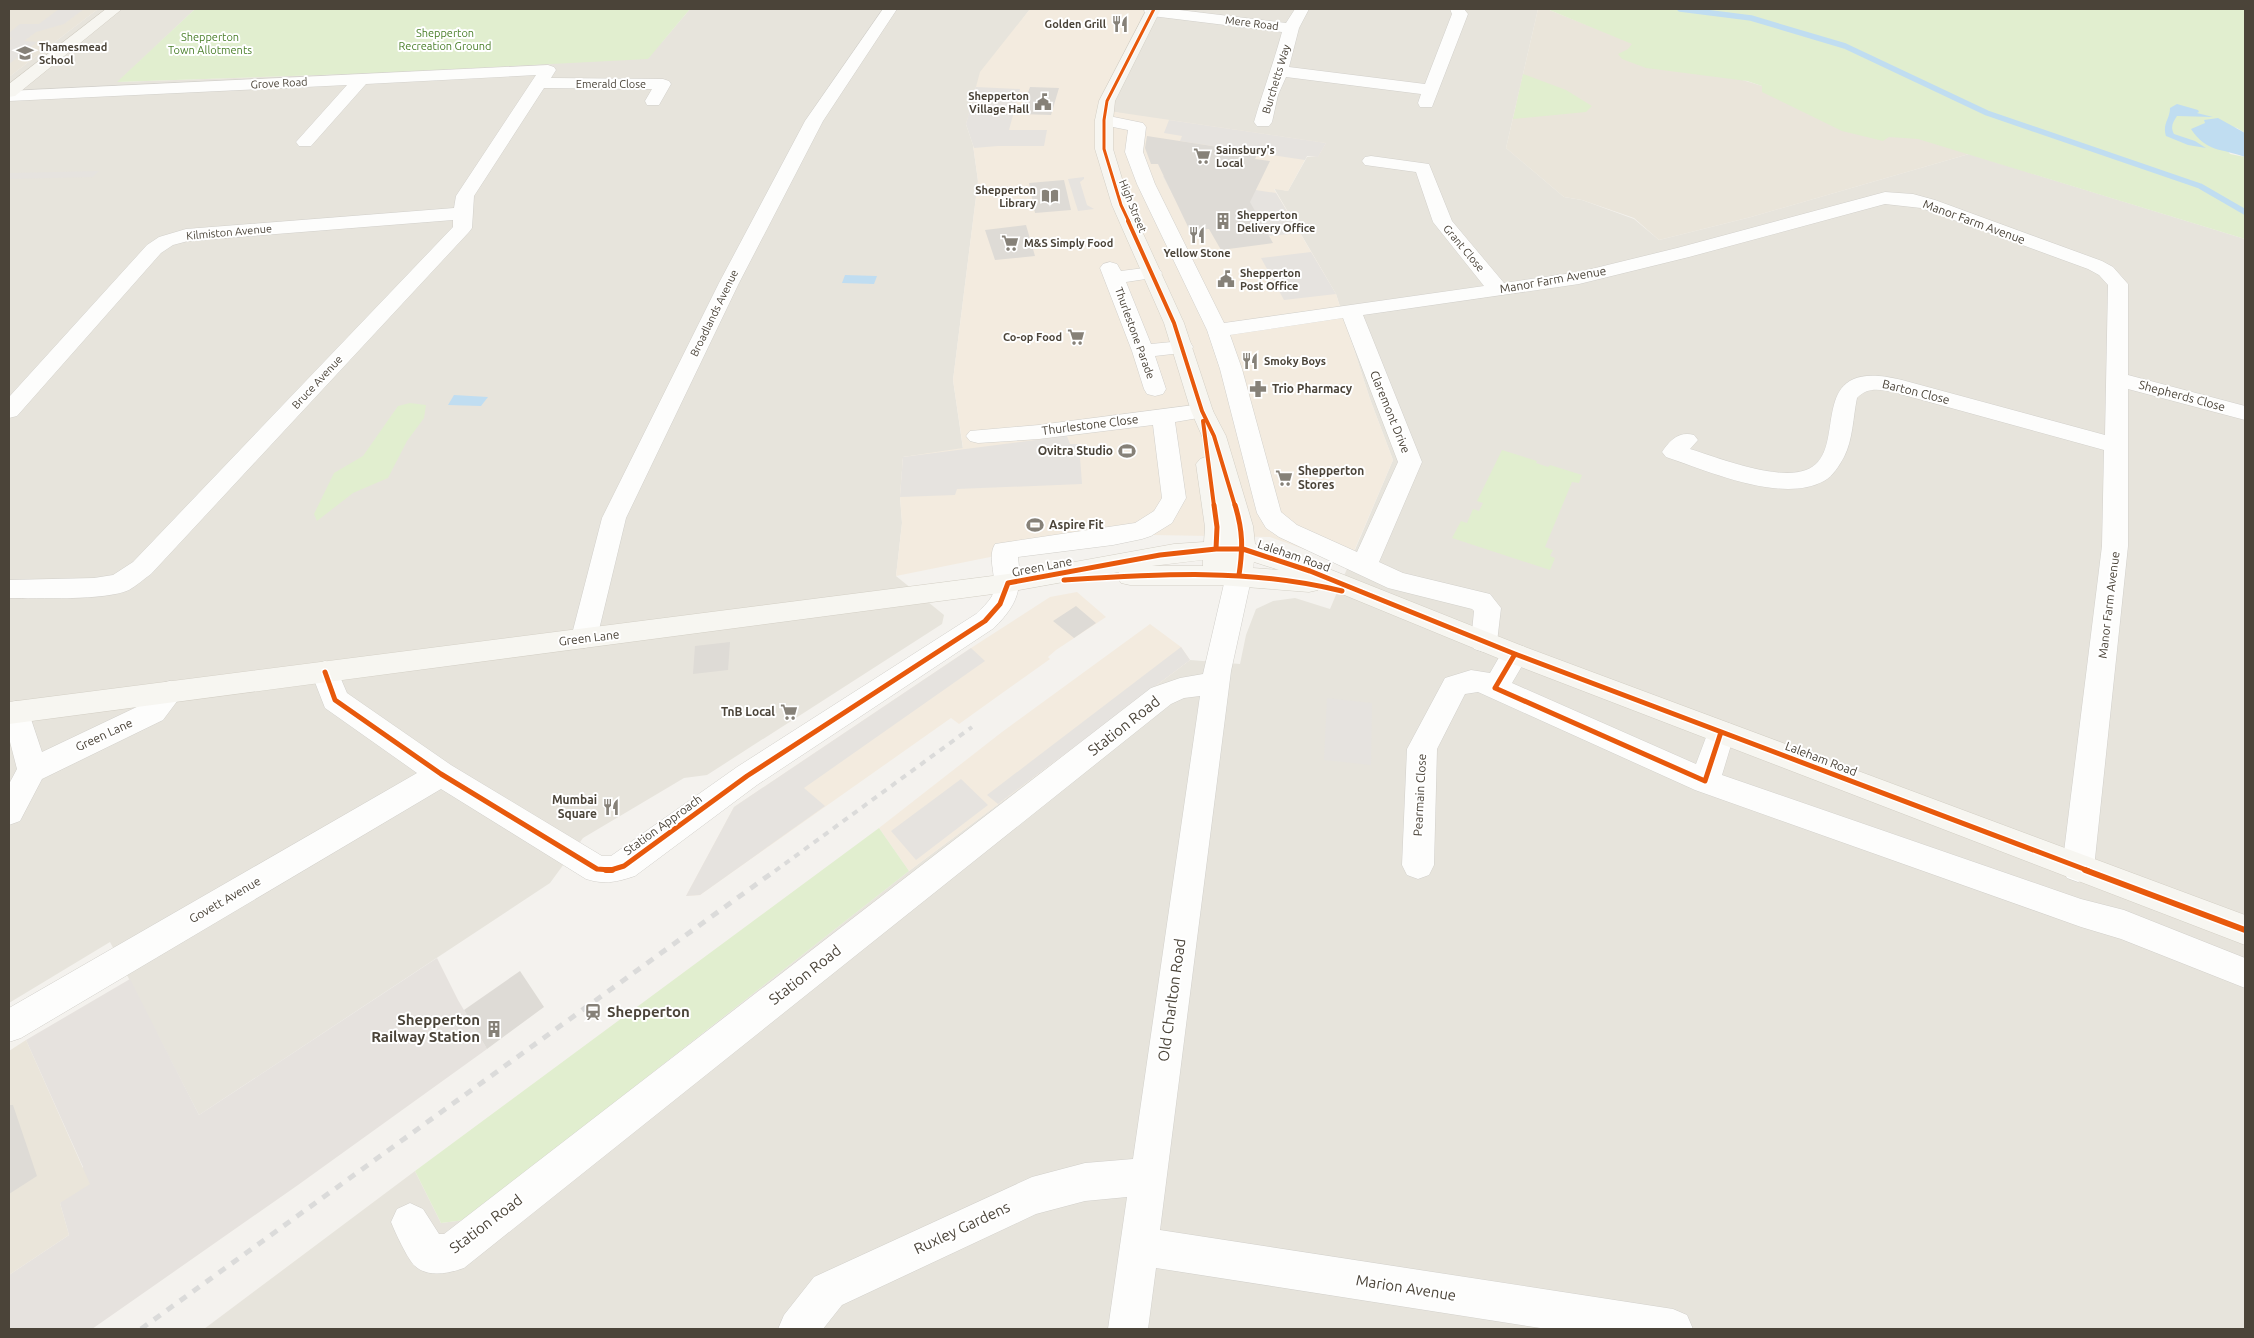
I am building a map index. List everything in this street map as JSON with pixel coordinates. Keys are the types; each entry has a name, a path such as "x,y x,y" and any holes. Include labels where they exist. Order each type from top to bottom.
{"main road":[{"path":"9,92 115,9"},
{"name":"High Street","path":"1153,10 1108,101 1104,120 1104,149 1111,177 1126,218 1174,323 1202,411 1214,436 1233,500 1240,526 1243,549 1224,566"},
{"name":"High Street","path":"1202,411 1224,566"},
{"name":"Laleham Road","path":"1243,549 1310,571 1515,654 2245,930"},
{"name":"Green Lane","path":"12,713 1008,584 1175,573 1224,566"},
{"name":"Laleham Road","path":"1224,566 1309,583 1390,605"}],"street":[{"name":"Broadlands Avenue","path":"584,638 614,518 729,283 814,121 890,9"},
{"name":"Burchetts Way","path":"1263,122 1270,95 1280,71 1291,28 1302,9"},
{"path":"1280,71 1428,97 1460,14 1457,9"},
{"name":"Mere Road","path":"1153,10 1291,28"},
{"name":"Grove Road","path":"9,96 361,79 544,77"},
{"name":"Emerald Close","path":"544,77 663,84 653,101"},
{"name":"Bruce Avenue","path":"9,589 94,587 120,583 142,568 462,228 465,196 544,77"},
{"path":"305,142 361,79"},
{"path":"1104,120 1137,127 1134,152 1146,184 1200,299 1218,330 1231,369 1269,513 1275,522 1288,531 1397,581 1481,601 1488,608 1484,642"},
{"name":"Grant Close","path":"1371,161 1423,168 1443,222 1498,289"},
{"name":"Manor Farm Avenue","path":"1218,330 1579,278 1762,232 1872,200 1886,198 1913,200 2095,265 2113,277 2118,284 2116,546 2078,868"},
{"name":"Kilmiston Avenue","path":"9,411 154,249 166,240 186,235 464,213"},
{"name":"Thurlestone Parade","path":"1152,273 1112,273 1143,351 1155,388"},
{"name":"Claremont Drive","path":"1351,312 1410,462 1364,566"},
{"path":"1143,351 1182,347"},
{"name":"Shepherds Close","path":"2118,379 2245,413"},
{"name":"Barton Close","path":"1686,440 1674,452 1764,479 1804,479 1816,476 1827,465 1833,455 1846,398 1850,389 1861,384 1876,382 1894,385 2116,446"},
{"name":"Thurlestone Close","path":"978,436 1039,432 1202,411"},
{"path":"1008,584 1004,550 1112,536 1142,530 1163,518 1174,498 1163,415"},
{"name":"Old Charlton Road","path":"1128,1329 1216,678 1224,566"},
{"name":"Station Approach","path":"325,672 335,700 441,774 596,869 611,870 624,866 748,776 984,621 1000,607 1006,595 1008,584"},
{"path":"1495,688 1515,654"},
{"name":"Station Road","path":"410,1222 429,1253 450,1254 1161,696 1181,687 1202,684 1216,678"},
{"name":"Pearmain Close","path":"1418,865 1422,749 1455,686 1474,680 1484,681 1495,688 1705,781 2081,913 2124,925 2245,973"},
{"name":"Green Lane","path":"12,713 32,770 153,712 170,692"},
{"path":"1705,781 1721,732"},
{"path":"9,812 32,770"},
{"name":"Govett Avenue","path":"9,1026 441,774"},
{"name":"Ruxley Gardens","path":"798,1329 828,1291 1032,1196 1085,1182 1149,1176"},
{"name":"Marion Avenue","path":"1139,1246 1673,1329"}],"shaded area":[{"name":"Thamesmead School","path":"9,9 98,9 9,77"},
{"path":"59,9 84,9 64,24 36,32 24,41 37,42 9,64 9,41 12,38 9,37 9,33 20,24 39,24"},
{"path":"98,9 195,9 118,82 381,73 542,64 662,42 690,9 1030,9 1015,29 966,124 973,145 978,181 953,380 963,449 903,457 900,497 902,523 896,576 944,615 942,624 707,775 684,778 583,838 550,883 199,1115 110,942 9,1003 9,77"},
{"path":"1030,9 1150,9 1102,110 1326,143 1318,157 1307,156 1288,191 1274,189 1336,294 1370,399 1393,460 1348,565 1270,537 1152,535 1015,552 896,576 902,523 900,497 903,457 963,448 953,380 978,181 973,145 966,124 980,72"},
{"path":"1154,9 1538,9 1506,148 1564,197 1582,200 1634,219 1659,240 1751,217 1969,154 2245,239 2245,1329 204,1329 415,1171 441,1223 465,1220 909,871 1190,660 1240,664 1246,635 1256,609 1273,601 1295,598 1330,609 1393,460 1370,399 1336,294 1274,188 1288,191 1307,157 1318,157 1106,110 1115,84"},
{"path":"1538,9 1547,9 1662,55 1969,154 1751,217 1659,240 1634,218 1582,200 1564,197 1506,148"},
{"path":"976,87 1020,89 1009,130 1047,130 1044,146 974,148 966,124"},
{"path":"1169,120 1326,143 1318,157 1307,156 1305,160 1180,141 1182,136 1164,133"},
{"path":"99,171 93,177 9,179 9,173"},
{"path":"1163,176 1276,193 1300,233 1269,236 1208,194 1174,197"},
{"path":"1084,177 1080,182 1087,205 1094,209 1078,211 1068,179"},
{"path":"1311,252 1336,294 1284,300 1261,258"},
{"path":"1067,436 1070,444 1079,444 1082,484 957,489 955,495 900,497 903,457"},
{"path":"1077,592 1106,617 1056,650 1048,657 1050,659 959,724 951,718 700,895 686,896 734,807 1050,597"},
{"path":"1150,624 1181,647 1190,660 909,871 879,828 1002,732"},
{"path":"1181,647 1190,660 998,804 987,795"},
{"path":"971,648 985,661 804,788 825,806 700,895 686,896 734,807"},
{"path":"1327,698 1372,703 1371,765 1324,760"},
{"path":"961,779 988,805 916,860 891,831"},
{"path":"437,958 458,1000 487,1049 298,1185 92,1329 9,1329 9,1275 69,1235 60,1203 83,1167 26,1040 130,979 199,1115"},
{"path":"26,1040 90,1184 60,1203 69,1235 9,1275 9,1051"}],"green space":[{"path":"195,9 690,9 648,59 381,73 117,82"},
{"path":"1547,9 2245,9 2245,133 2237,128 2204,120 2230,154 2245,157 2245,239 1918,139 1889,137 1883,141 1842,131 1762,92 1762,86 1747,81 1646,68 1622,59 1618,54 1628,49 1632,44"},
{"path":"1523,74 1566,90 1592,106 1586,112 1513,119"},
{"path":"410,403 426,405 424,418 407,441 388,478 353,493 317,521 314,514 334,473 363,456 398,406"},
{"path":"1502,450 1537,461 1536,463 1548,467 1550,465 1582,475 1579,483 1572,482 1545,547 1553,550 1550,556 1555,558 1550,570 1452,538 1461,521 1467,523 1473,509 1479,511 1483,503 1477,501"},
{"path":"879,828 909,871 465,1220 441,1223 415,1171"}],"water":[{"path":"2177,104 2198,110 2199,112 2197,113 2213,117 2177,116 2174,120 2172,129 2174,134 2195,141 2206,148 2188,145 2166,136 2165,128 2170,108"},
{"path":"2218,118 2245,133 2245,157 2209,146 2197,137 2191,129 2205,123 2204,120"},
{"path":"845,275 877,276 874,284 842,283"},
{"path":"454,395 488,397 481,406 448,405"}],"building":[{"name":"Shepperton Village Hall","path":"1030,87 1059,88 1051,115 1020,114"},
{"path":"1147,136 1258,153 1255,159 1270,161 1250,202 1273,243 1221,250 1209,229 1190,231 1158,164 1151,164 1145,148"},
{"name":"Shepperton Library","path":"1064,180 1071,210 1035,213 1029,183"},
{"name":"M&S Simply Food","path":"1026,225 1035,256 995,260 985,230"},
{"path":"1076,606 1096,623 1074,638 1053,621"},
{"path":"730,642 728,670 693,674 695,646"},
{"name":"Shepperton Railway Station","path":"520,971 544,1007 487,1049 464,1010"},
{"path":"9,1105 13,1105 37,1176 9,1194"}],"waterway":[{"path":"1680,9 1751,18 1845,46 1987,113 2200,186 2245,212"}],"railway":[{"path":"775,871 972,727"},
{"path":"141,1329 776,870"}],"cycle path":[{"path":"1154,9 1107,101 1104,120 1104,149 1121,205 1174,323 1202,411 1214,436 1241,526 1243,549 1239,575"},
{"path":"1203,421 1217,527 1216,549"},
{"path":"1008,583 1160,555 1216,549 1243,549 1310,571 1515,654 2245,930"},
{"path":"1064,580 1168,574 1239,575 1308,583 1342,591"},
{"path":"325,672 335,700 441,774 597,869 611,870 624,866 747,776 985,621 1000,604 1008,583"},
{"path":"1515,654 1495,688 1705,781 1721,732"}],"place":[{"name":"Golden Grill","path":"1120,24"},
{"name":"Thamesmead School","path":"25,53"},
{"name":"Shepperton Village Hall","path":"1043,102"},
{"name":"Sainsbury's Local","path":"1202,156"},
{"name":"Shepperton Library","path":"1050,196"},
{"name":"Shepperton Delivery Office","path":"1223,221"},
{"name":"Yellow Stone","path":"1197,235"},
{"name":"M&S Simply Food","path":"1010,243"},
{"name":"Shepperton Post Office","path":"1226,279"},
{"name":"Co-op Food","path":"1076,337"},
{"name":"Smoky Boys","path":"1250,361"},
{"name":"Trio Pharmacy","path":"1258,389"},
{"name":"Ovitra Studio","path":"1127,451"},
{"name":"Shepperton Stores","path":"1284,478"},
{"name":"Aspire Fit","path":"1035,525"},
{"name":"TnB Local","path":"789,712"},
{"name":"Mumbai Square","path":"611,807"},
{"name":"Shepperton","path":"593,1012"},
{"name":"Shepperton Railway Station","path":"494,1029"}],"park label":[{"name":"Shepperton Recreation Ground","path":"445,39"},
{"name":"Shepperton Town Allotments","path":"210,43"}]}
